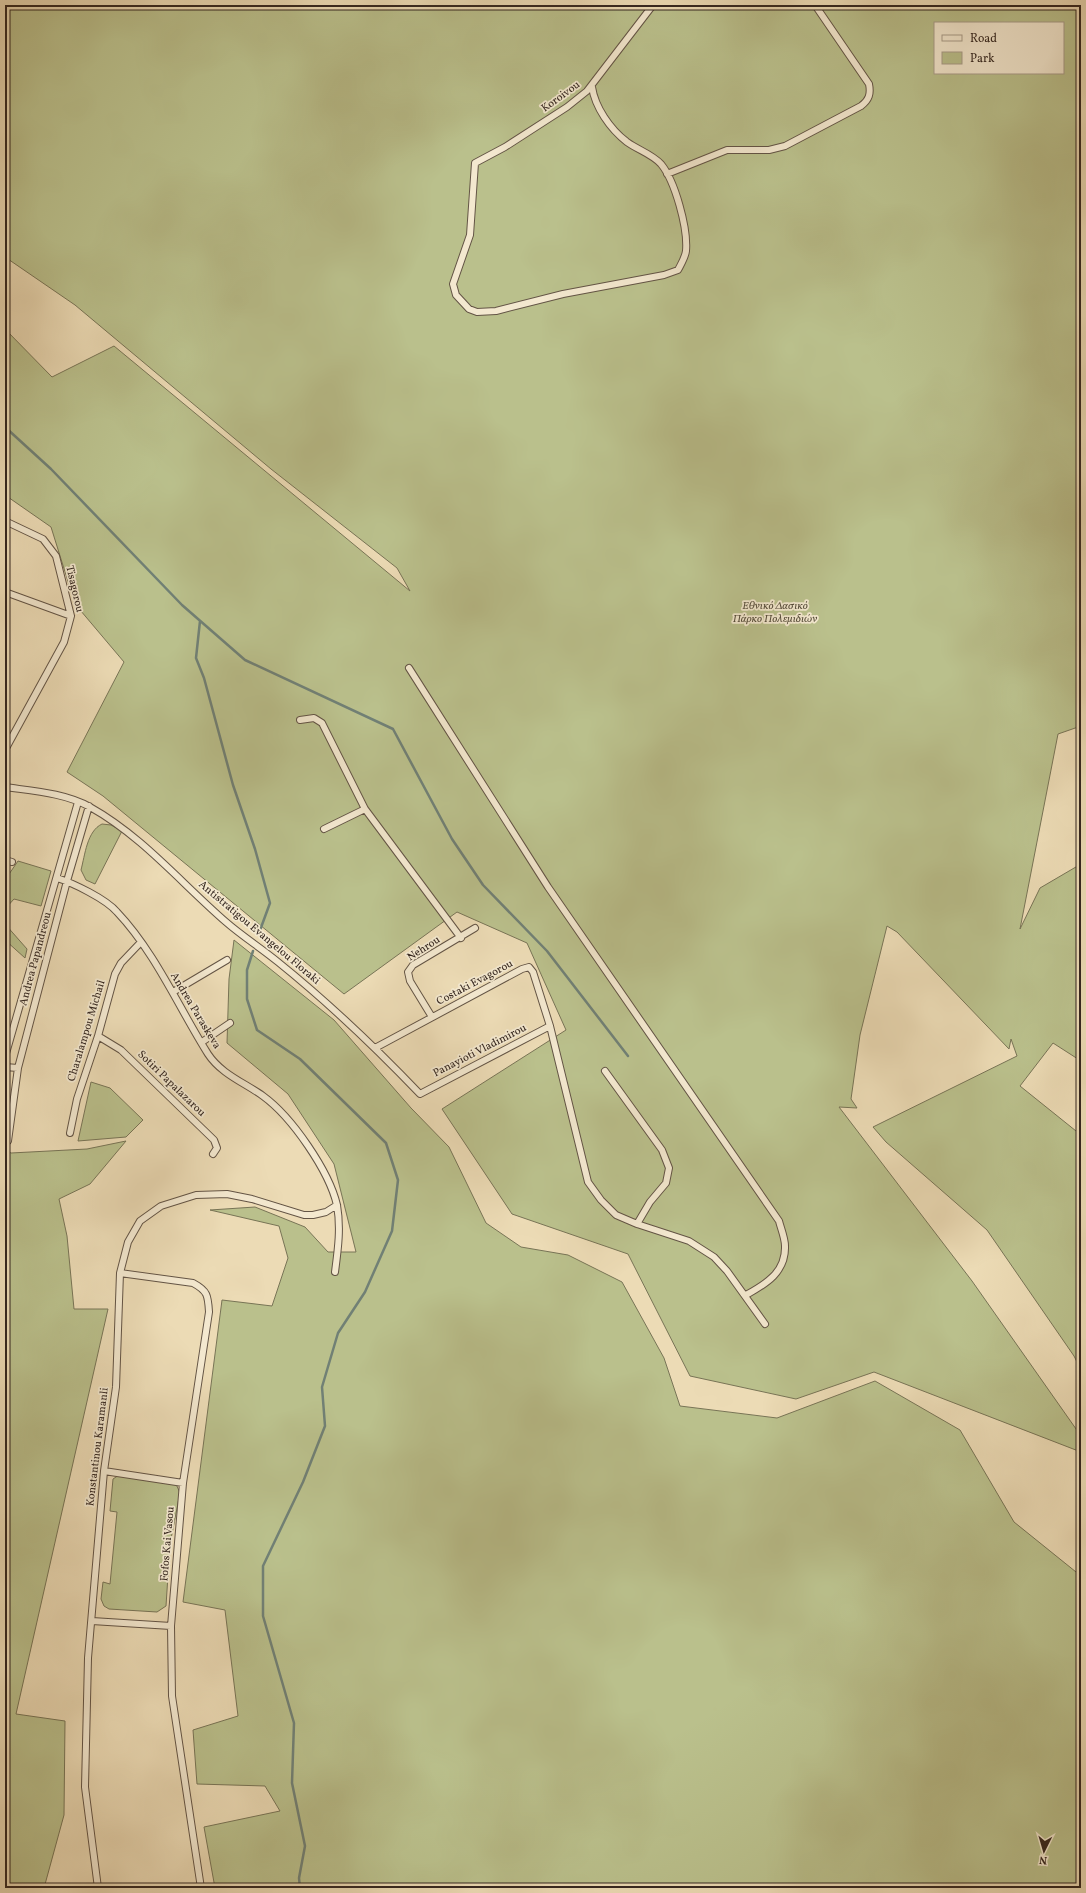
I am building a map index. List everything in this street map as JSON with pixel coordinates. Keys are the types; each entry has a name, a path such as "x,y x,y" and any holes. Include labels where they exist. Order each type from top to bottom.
{"street":[{"name":"Koroivou","path":"653,5 592,87 567,107 505,147 475,163 470,235 453,284 456,295 469,309 477,312 496,311 563,294 664,275 678,270 684,259 686,238 679,200 667,174"},
{"path":"592,87 594,97 601,111 616,132 627,142 655,159 667,174 727,150 769,150 785,146 855,110 868,100 870,92 869,84 815,5"},
{"name":"Tisagorou","path":"5,521 43,539 56,556 71,616 64,642 6,747"},
{"path":"5,592 71,616"},
{"path":"409,668 548,887 779,1221 785,1246 782,1266 768,1284 746,1295"},
{"path":"300,720 314,718 322,723 365,809 461,938"},
{"name":"Antistratigou Evangelou Floraki","path":"5,787 48,794 90,806 126,830 226,922 279,962 358,1030 420,1094"},
{"name":"Andrea Papandreou","path":"5,1057 78,802"},
{"name":"Andrea Papandreou","path":"5,1140 8,1141 18,1068 67,881 90,806"},
{"path":"324,829 365,809"},
{"path":"5,860 12,862"},
{"name":"Andrea Paraskeva","path":"57,878 67,881 116,911 140,942 173,992 209,1055 222,1069 265,1097 291,1121 322,1169 336,1205 340,1235 335,1272"},
{"name":"Nehrou","path":"432,1017 410,981 408,972 413,965 461,938 475,928"},
{"name":"Charalampou Michail","path":"70,1133 77,1099 98,1036 115,974 121,963 140,942"},
{"path":"173,992 227,960"},
{"name":"Costaki Evagorou","path":"375,1048 522,969 529,968 533,972 550,1026"},
{"path":"202,1042 230,1024"},
{"path":"550,1026 588,1182 601,1200 616,1215 637,1224 689,1241 714,1258 727,1271 746,1295 766,1324"},
{"name":"Panayioti Vladimirou","path":"420,1094 550,1026"},
{"name":"Sotiri Papalazarou","path":"98,1036 121,1050 214,1140 217,1148 213,1154"},
{"path":"5,1067 18,1068"},
{"path":"605,1071 662,1150 669,1168 666,1183 650,1202 637,1224"},
{"name":"Konstantinou Karamanli","path":"98,1888 85,1787 88,1658 104,1471 116,1387 120,1273 128,1242 140,1221 161,1206 196,1195 227,1194 252,1199 304,1215 313,1216 326,1212 336,1205"},
{"name":"Fofos Kai Vasou","path":"120,1273 193,1283 203,1288 208,1298 209,1312 183,1483 171,1626 172,1696 201,1888"},
{"path":"104,1471 183,1483"},
{"path":"92,1622 171,1626"}],"green space":[{"name":"Εθνικό Δασικό Πάρκο Πολεμιδιών","path":"5,5 1081,5 1081,726 1058,734 1020,929 1040,888 1081,864 1081,1061 1053,1043 1020,1086 1081,1135 1081,1370 1074,1356 987,1230 886,1142 873,1127 1017,1056 1011,1039 1009,1049 897,932 887,926 860,1035 851,1099 857,1108 839,1107 972,1281 1081,1436 1081,1452 874,1372 796,1399 690,1376 628,1254 512,1214 442,1109 566,1030 527,943 457,912 344,994 103,796 67,772 124,662 75,604 51,527 5,495 5,329 52,377 114,346 410,591 397,568 271,469 75,305 5,257"},
{"path":"102,824 111,825 122,831 95,884 86,880 81,870 87,844 93,832"},
{"path":"18,861 51,871 41,906 14,899 5,909 5,880"},
{"path":"5,924 27,949 25,958 5,940"},
{"path":"234,940 334,1020 411,1108 449,1147 486,1223 521,1247 568,1255 622,1282 664,1358 680,1406 777,1418 875,1381 960,1430 1014,1522 1081,1576 1081,1887 215,1888 204,1827 280,1811 265,1786 197,1784 193,1730 238,1716 225,1610 183,1602 222,1300 272,1306 288,1258 279,1226 210,1210 255,1207 305,1227 328,1252 356,1252 334,1164 288,1094 227,1043 229,979"},
{"path":"91,1082 110,1088 143,1120 126,1137 78,1141"},
{"path":"126,1141 90,1184 59,1199 67,1236 74,1309 108,1309 16,1714 65,1721 64,1815 44,1888 5,1888 5,1150 11,1153 87,1149"},
{"path":"119,1475 176,1484 180,1493 170,1544 166,1606 157,1612 109,1609 104,1606 101,1599 103,1582 110,1584 117,1512 110,1511 113,1479"}],"waterway":[{"path":"5,427 51,469 182,605 245,660 393,729 452,839 483,885 547,951 628,1056"},
{"path":"200,621 196,658 204,678 233,785 255,849 270,903 259,933"},
{"path":"253,951 247,970 247,999 257,1030 300,1059 386,1143 398,1180 392,1231 365,1292 338,1333 322,1387 325,1426 303,1482 263,1566 263,1616 294,1723 292,1783 305,1846 299,1878 300,1888"}]}
